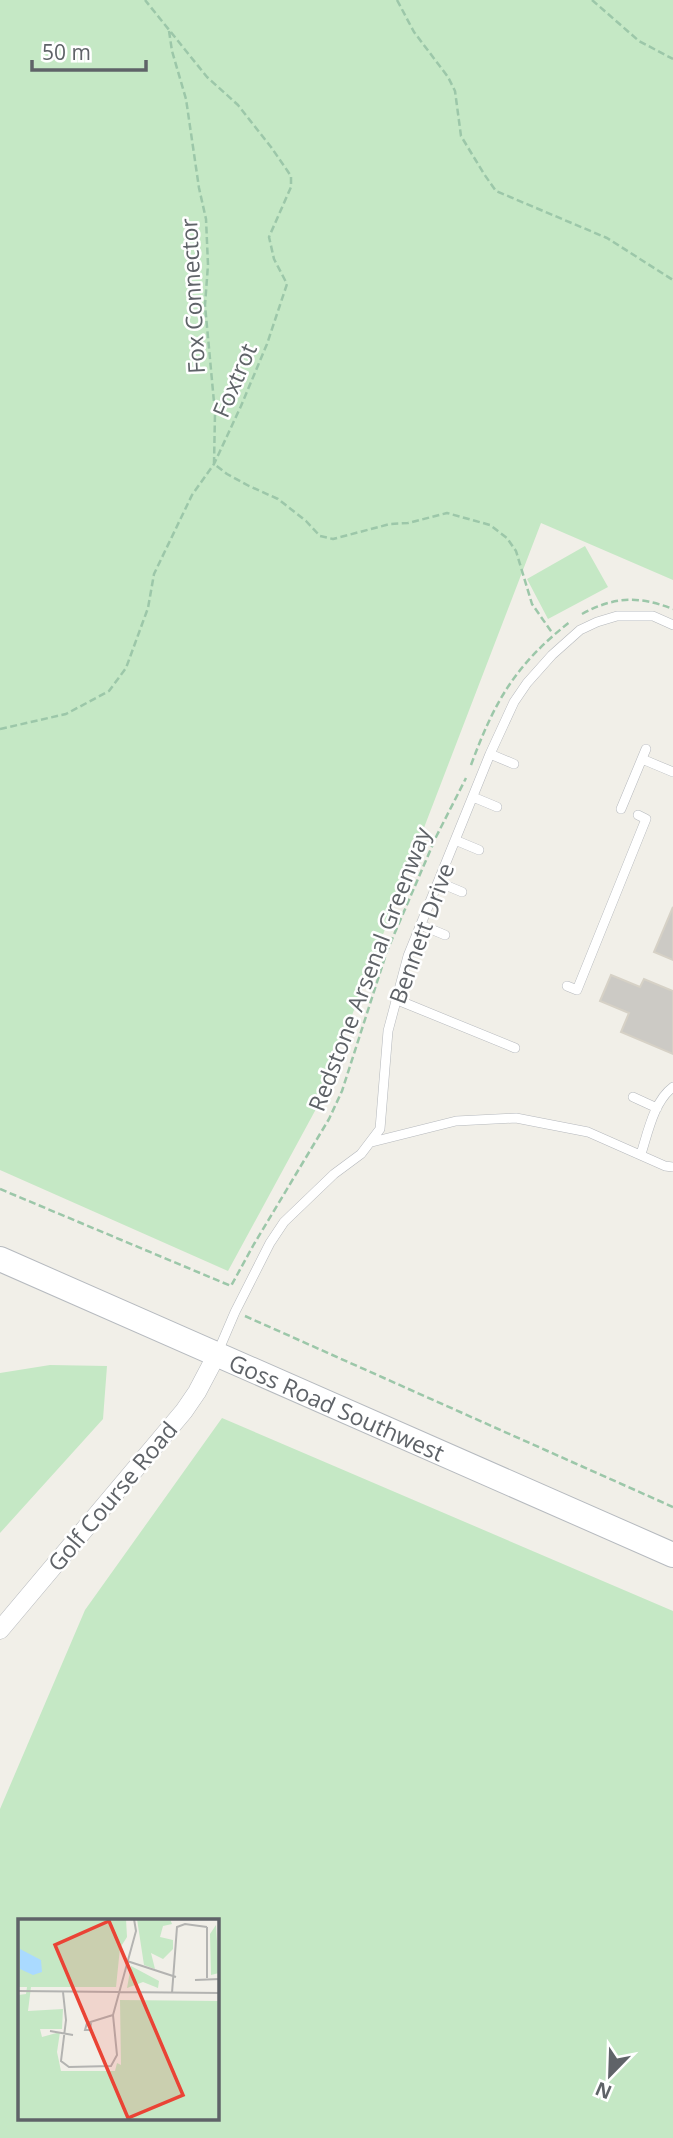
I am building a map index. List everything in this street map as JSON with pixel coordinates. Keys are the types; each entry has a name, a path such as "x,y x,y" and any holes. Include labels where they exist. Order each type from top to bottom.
{"street":[{"name":"Goss Road Southwest","path":"0,1259 673,1555"},
{"name":"Golf Course Road","path":"0,1630 184,1411 216,1356"}],"lane":[{"name":"Bennett Drive","path":"216,1356 270,1243 285,1222 334,1174 361,1154 380,1129 388,1031 408,956 472,797 514,702 552,655 580,630 617,616 653,616 673,625"},
{"path":"621,809 646,749"},
{"path":"490,754 514,764"},
{"path":"642,759 673,772"},
{"path":"472,797 497,807"},
{"path":"567,986 577,990 589,946 624,860 646,819 638,815"},
{"path":"455,840 479,850"},
{"path":"438,882 462,892"},
{"path":"421,925 445,935"},
{"path":"395,999 515,1048"},
{"path":"640,1154 657,1108 667,1091 673,1087"},
{"path":"633,1097 657,1108"},
{"path":"372,1142 456,1121 516,1118 588,1132 665,1166 673,1167"}],"path":[{"name":"Foxtrot","path":"0,729 66,714 109,691 126,668 148,608 155,574 192,495 214,464 267,344 287,284 274,259 269,237 291,187 291,176 238,105 207,77 145,0"},
{"path":"397,0 414,33 448,77 455,91 461,136 496,191 607,238 673,280"},
{"path":"592,0 639,41 673,59"},
{"name":"Fox Connector","path":"169,31 186,99 206,219 208,265 205,305 215,413 214,464"},
{"path":"214,464 227,474 278,499 320,536 333,539 447,513 489,525 507,538 516,551 532,604 553,634"},
{"path":"580,615 610,602 622,600 652,602 673,609"},
{"path":"470,769 491,716 508,685 553,634 571,620"},
{"name":"Redstone Arsenal Greenway","path":"0,1189 231,1286 329,1119 342,1091 387,951 436,837 467,777"},
{"path":"235,1312 673,1507"}],"green space":[{"path":"0,0 673,0 673,580 541,523 316,1109 228,1271 0,1170"},
{"path":"585,546 608,587 548,619 527,579"},
{"path":"50,1365 107,1366 103,1419 0,1533 0,1373"},
{"path":"222,1418 673,1611 673,2138 0,2138 0,1809 85,1610"}],"building":[{"path":"673,907 673,960 654,952"},
{"path":"611,975 640,987 644,979 673,991 673,1054 621,1032 629,1013 600,1001"}]}
